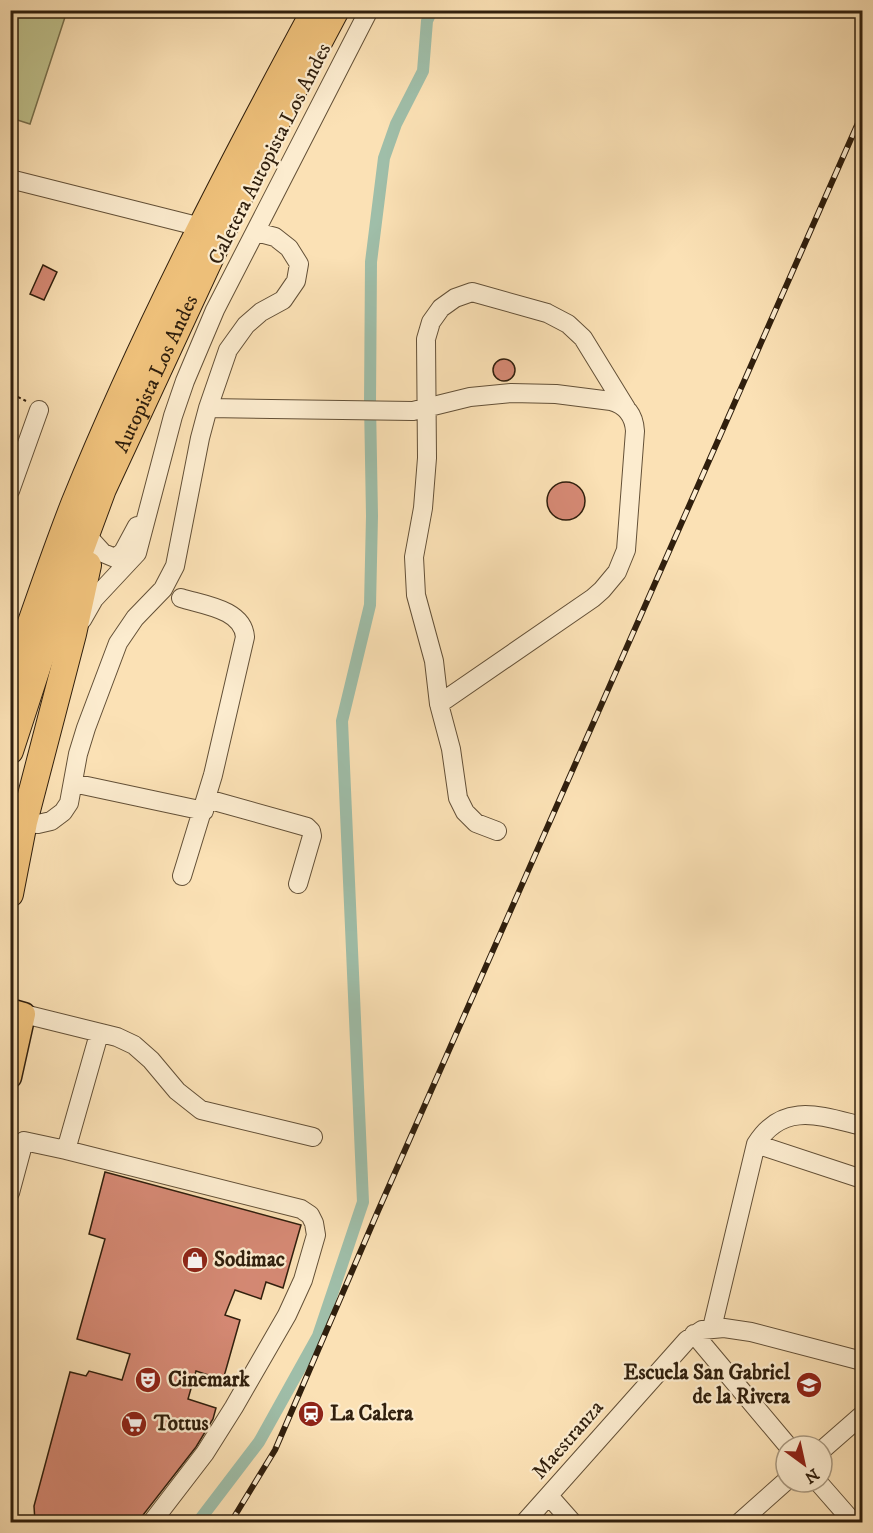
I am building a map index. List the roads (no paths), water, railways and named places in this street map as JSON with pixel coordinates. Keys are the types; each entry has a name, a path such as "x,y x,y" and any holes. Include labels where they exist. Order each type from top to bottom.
{"highway":[{"name":"Autopista Los Andes","path":"10,683 74,504 136,365 201,227 315,10"},
{"name":"Autopista Los Andes","path":"10,751 39,662 103,489 228,220 336,10"},
{"path":"10,894 24,822 73,634 103,489"}],"main road":[{"path":"10,1077 17,1012"}],"street":[{"name":"Caletera Autopista Los Andes","path":"73,634 94,599 137,553 162,452 185,381 215,310 369,10"},
{"path":"10,179 201,227"},
{"path":"24,822 38,824 51,821 69,803 78,754 118,643 135,618 170,578 176,566 200,438 228,350 239,333 261,312 283,300 297,281 299,264 289,248 274,237 255,232"},
{"path":"439,704 593,598 617,572 626,550 635,431 633,419 590,346 568,324 547,314 472,292 448,302 431,322 426,339 425,483 414,557 414,582 434,661 439,704 451,749 461,805 476,823 497,831"},
{"path":"208,408 400,411 425,409 451,400 511,393 556,394 611,401 626,408"},
{"path":"10,491 15,461 39,410"},
{"name":"Caletera Autopista Los Andes","path":"93,542 102,553 110,558 118,556 131,539 154,489"},
{"path":"176,566 181,598"},
{"path":"154,598 181,598 234,616 242,625 245,633 205,805 182,876"},
{"path":"73,783 205,805 307,827 312,836 298,884"},
{"path":"17,1012 117,1037 141,1049 177,1091 201,1110 313,1137"},
{"path":"66,1150 99,1034"},
{"path":"712,1328 756,1144 765,1131 786,1118 809,1113 862,1126"},
{"path":"10,1193 24,1141 301,1209 310,1215 314,1223 316,1235 303,1280 287,1315 205,1453 152,1522"},
{"path":"756,1144 862,1179"},
{"path":"778,1434 694,1334 712,1328 751,1332 862,1361"},
{"name":"Maestranza","path":"525,1522 694,1334"},
{"path":"834,1439 862,1414"},
{"path":"740,1522 774,1492"},
{"path":"828,1494 853,1522"},
{"path":"549,1496 572,1522"}],"waterway":[{"path":"198,1522 259,1442 318,1336 363,1202 342,721 370,605 371,262 384,158 396,124 423,71 427,21 432,10"}],"railway":[{"path":"231,1522 275,1450 378,1211 862,114"}],"place":[{"name":"Sodimac","path":"195,1260"},
{"name":"Cinemark","path":"148,1380"},
{"name":"Escuela San Gabriel de la Rivera","path":"809,1385"},
{"name":"La Calera","path":"311,1414"},
{"name":"Tottus","path":"134,1424"}]}
